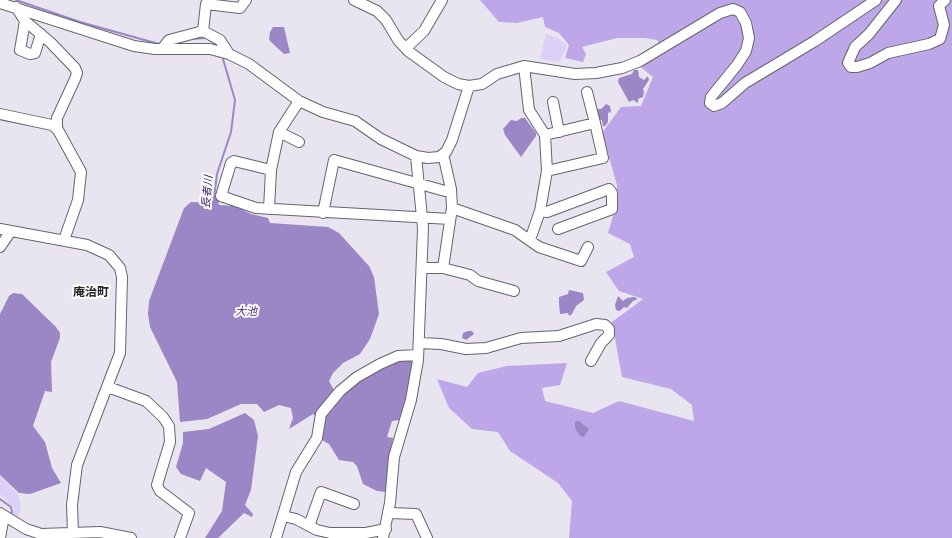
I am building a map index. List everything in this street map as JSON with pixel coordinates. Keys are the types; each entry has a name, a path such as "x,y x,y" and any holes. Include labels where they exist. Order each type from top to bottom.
{"street":[{"path":"203,31 206,2 240,8 246,0"},
{"path":"354,0 376,11 386,20 406,48 444,77 458,84 469,86 482,84 497,74 524,66 575,74 596,73 622,68 640,61 720,13 733,10 740,12 746,23 749,38 746,51 737,65 711,97 710,103 714,106 722,104 745,83 815,41 876,0"},
{"path":"406,48 424,31 442,0"},
{"path":"896,0 869,34 855,47 848,63 851,67 857,67 870,63 888,54 929,44 940,39 944,25 939,6 945,0"},
{"path":"0,3 134,46 210,49 228,54 249,64 299,101 323,112 355,121 381,140 416,156 428,158 439,157 446,152 452,140 469,86"},
{"path":"16,7 25,22 41,34 75,68 77,73 57,118 57,129"},
{"path":"25,22 20,50 30,54 35,53 41,34"},
{"path":"162,47 203,31 220,40 228,54"},
{"path":"524,66 528,110 545,135 547,171 540,211 532,234 528,240"},
{"path":"547,171 603,158 587,92"},
{"path":"269,209 271,170 279,132 299,101"},
{"path":"553,102 559,132"},
{"path":"0,114 52,125 57,129 82,172 78,200 64,240"},
{"path":"545,135 595,123"},
{"path":"279,132 299,142"},
{"path":"443,154 451,190 452,208 443,268"},
{"path":"283,516 296,519 314,532 348,534 385,533 389,513 394,457 412,393 419,343 423,217 416,156"},
{"path":"323,213 334,160 445,191 451,190"},
{"path":"271,170 234,161 231,163 221,196 256,208 450,219"},
{"path":"540,211 547,212 609,190 612,193 612,209 558,229"},
{"path":"452,208 515,230 540,247 581,262 588,247"},
{"path":"0,229 64,240 99,250 109,255 120,268 122,277 120,353 76,466 67,535"},
{"path":"0,247 11,231"},
{"path":"422,268 443,268 470,275 478,281 514,291"},
{"path":"419,343 441,344 466,349 486,348 521,338 559,336 596,324 605,325 609,329 609,335 601,343 591,361"},
{"path":"276,538 296,472 311,450 317,438 321,414 340,391 357,378 380,364 398,356 418,355"},
{"path":"108,387 146,401 169,426 170,442 157,485 160,491 189,513 180,538"},
{"path":"314,532 321,492 354,504"},
{"path":"389,513 416,514 426,538"},
{"path":"0,538 2,514 34,532 41,534 67,535 100,532 131,538"}],"shaded area":[{"path":"480,0 952,0 952,538 569,538 572,501 558,483 510,451 498,432 472,429 449,408 437,379 467,387 478,373 507,366 567,363 560,385 542,388 545,401 593,413 619,401 694,421 692,405 671,389 622,377 612,322 643,299 619,291 606,272 634,257 630,244 608,233 614,213 617,185 602,133 621,107 641,106 653,77 639,66 664,51 657,40 645,38 617,38 582,47 586,54 583,62 565,58 569,45 559,33 545,27 543,17 517,23 499,22"},
{"path":"546,34 558,38 567,46 560,62 540,59"},
{"path":"0,476 18,494 21,507 17,520 13,517 14,508 0,494"}],"water":[{"path":"273,27 284,27 290,53 284,54 269,39 270,32"},
{"path":"634,70 638,70 639,77 644,80 648,76 649,80 643,89 643,97 638,99 638,103 633,100 629,102 618,82 619,78 632,74"},
{"path":"606,104 610,106 611,112 608,113 608,122 605,126 603,126 602,120 599,120 595,109 601,109"},
{"path":"521,118 525,118 536,133 536,136 521,157 505,135 503,129 511,120 517,121"},
{"name":"大池","path":"209,196 218,198 219,205 235,206 251,214 268,218 270,223 328,227 339,233 369,266 374,277 379,314 370,339 360,354 343,363 333,373 329,381 335,392 316,416 313,414 289,429 293,418 291,408 279,405 264,412 257,404 241,404 207,419 180,422 177,382 150,327 148,314 149,301 184,208 191,202 208,203"},
{"path":"569,290 583,293 584,300 576,306 572,314 569,316 568,313 560,314 559,297 568,294"},
{"path":"13,293 22,294 56,327 60,333 60,338 51,362 52,392 45,391 33,426 45,442 52,468 61,483 30,494 19,493 0,475 0,314 9,296"},
{"path":"618,296 623,301 627,298 634,297 638,299 633,301 627,308 624,307 620,311 616,310 615,305"},
{"path":"472,331 474,334 466,340 462,338 463,333"},
{"path":"411,357 413,364 408,394 399,420 392,421 387,437 393,438 387,470 387,492 377,491 363,484 357,466 353,462 339,460 329,444 320,439 323,415 354,383 395,360"},
{"path":"245,413 254,420 258,436 251,490 245,505 253,514 252,517 244,513 218,538 205,538 222,511 226,482 206,468 200,481 181,474 176,467 183,443 183,432 209,429"},
{"path":"579,421 589,429 584,437 580,436 575,428 575,422"}],"waterway":[{"name":"長者川","path":"16,0 80,22 159,44"},
{"name":"長者川","path":"191,39 206,38"},
{"name":"長者川","path":"209,40 215,43"},
{"name":"長者川","path":"214,198 217,174 231,132 235,100 223,59"},
{"path":"0,499 11,507 12,512 10,516"}],"district":[{"name":"庵治町","path":"91,293"}]}
